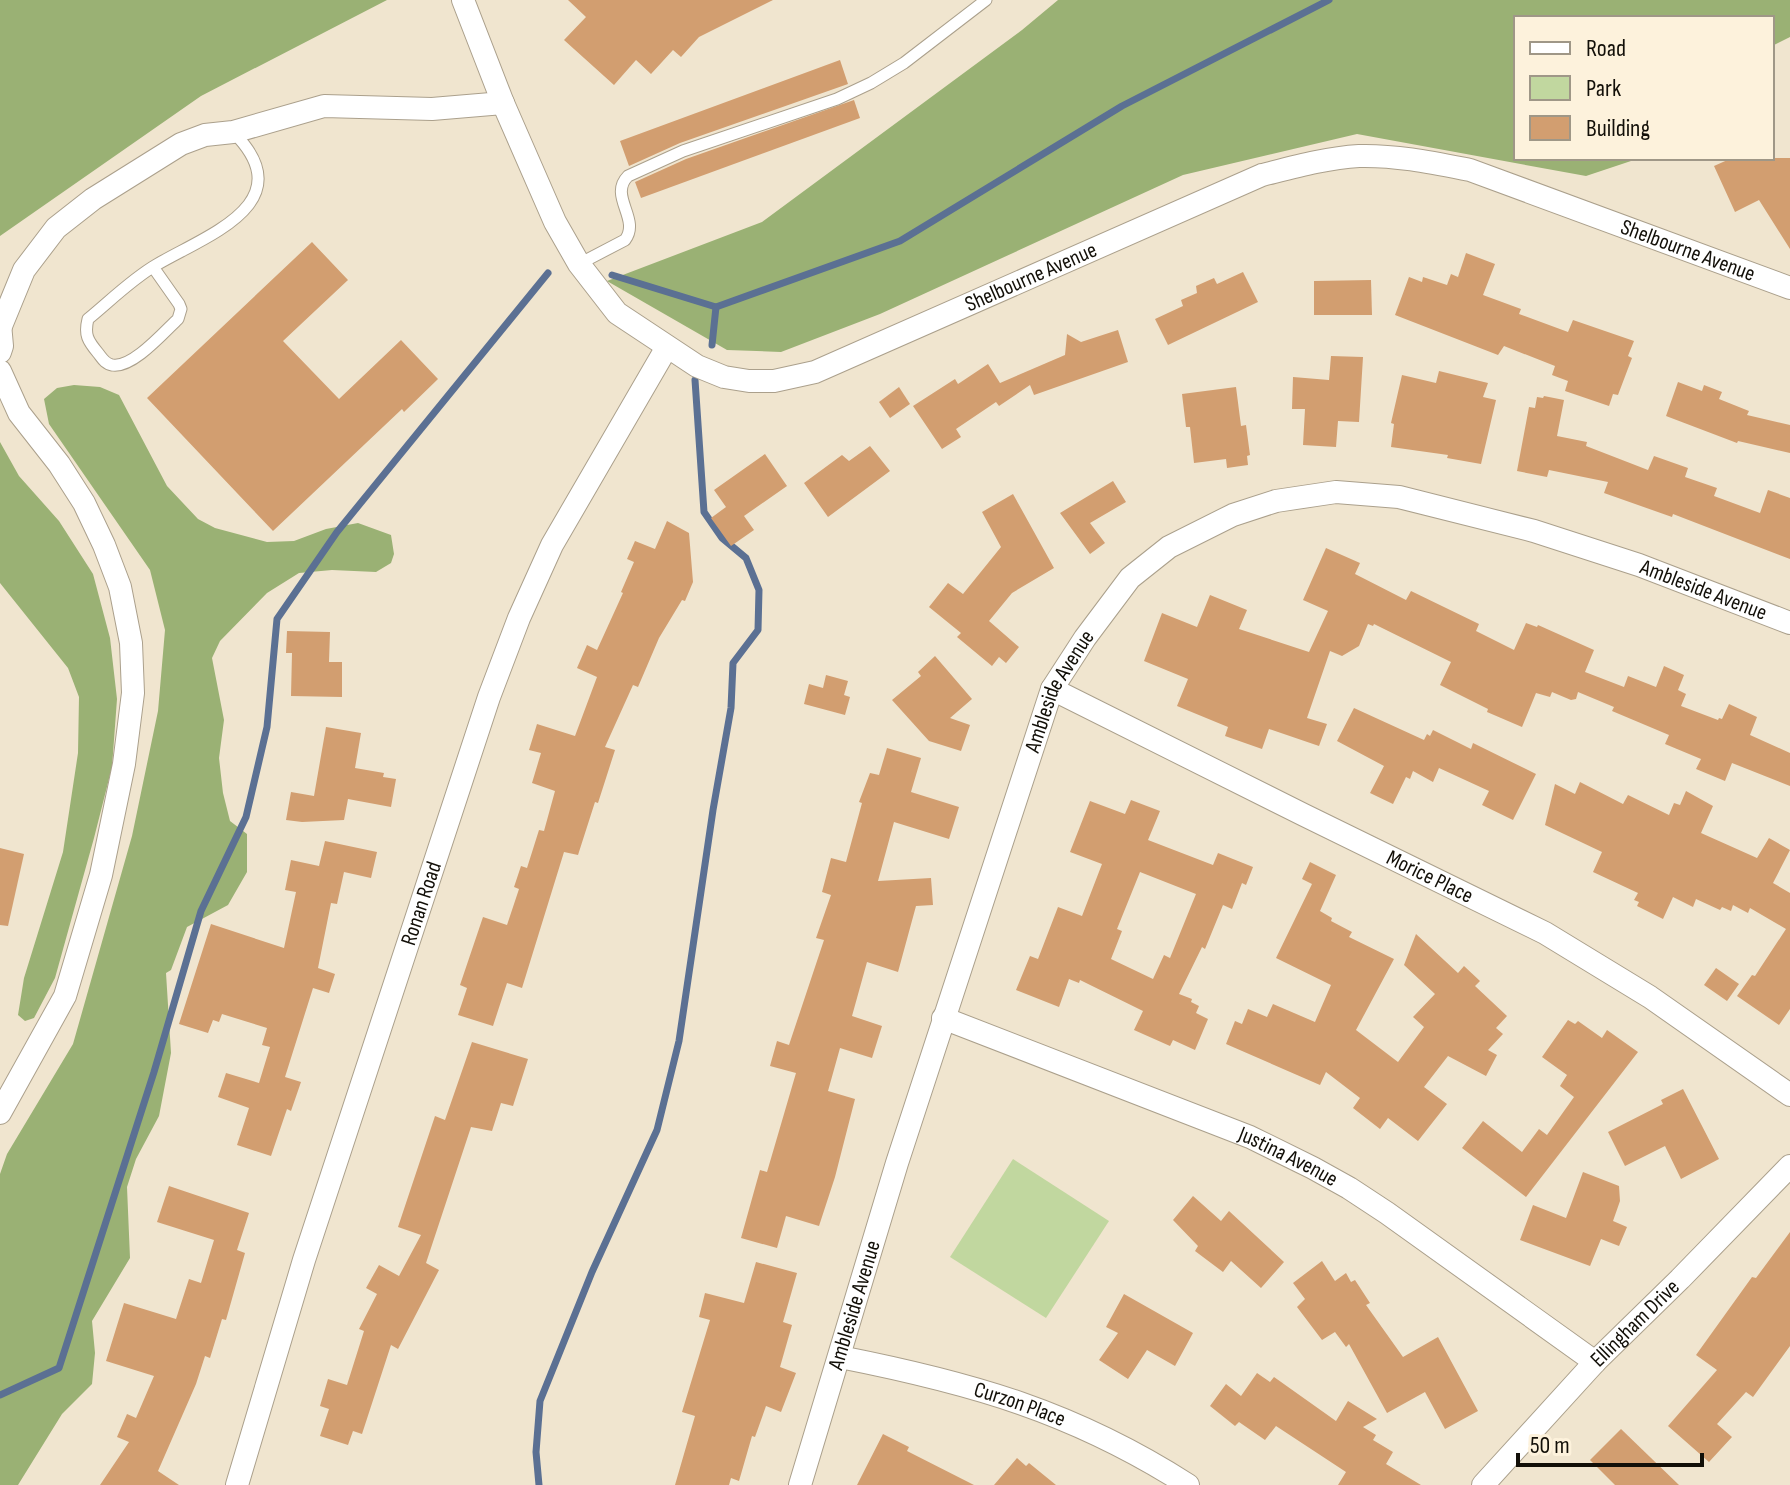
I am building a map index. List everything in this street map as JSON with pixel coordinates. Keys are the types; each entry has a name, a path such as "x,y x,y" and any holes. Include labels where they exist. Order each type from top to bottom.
{"street":[{"name":"Shelbourne Avenue","path":"463,0 503,103 555,222 579,264 617,313 697,366 724,377 774,381 815,372 1262,175 1316,162 1360,156 1415,159 1470,170 1790,288"},
{"path":"0,352 1,325 24,270 56,228 93,199 181,144 205,135 233,132 324,106 432,109 503,103"},
{"path":"0,283 24,270"},
{"name":"Ronan Road","path":"237,1485 304,1260 489,697 552,545 667,347"},
{"path":"0,371 19,413"},
{"path":"0,398 19,413 59,464 84,503 104,545 123,601 131,643 133,693 124,764 101,875 65,996 1,1107"},
{"name":"Ambleside Avenue","path":"800,1485 897,1163 1052,689 1130,578 1169,547 1233,515 1276,501 1336,492 1399,497 1534,531 1639,565 1790,623"},
{"name":"Morice Place","path":"1052,689 1545,933 1650,997 1790,1095"},
{"name":"Justina Avenue","path":"943,1018 1250,1137 1313,1168 1387,1213 1595,1362"},
{"name":"Ellingham Drive","path":"1483,1485 1595,1362 1790,1166"},
{"name":"Curzon Place","path":"840,1357 956,1382 1028,1404 1103,1436 1188,1485"}],"lane":[{"path":"579,264 625,240 630,233 631,225 621,195 623,181 628,176 683,151 837,99 871,83 904,63 986,0"},
{"path":"153,267 179,304 178,319 132,361 114,366 106,363 87,339 85,330 88,319 153,267 230,224 249,207 259,184 255,165 250,149 233,132"}],"green space":[{"path":"0,0 387,0 201,96 0,236"},
{"path":"1058,0 1790,0 1790,37 1774,45 1774,16 1514,16 1514,160 1634,160 1586,176 1357,134 1183,175 880,314 781,352 727,350 607,281 762,222"},
{"path":"74,385 100,387 119,395 167,486 198,519 215,528 267,542 294,541 326,529 358,523 391,535 394,554 391,563 376,572 332,570 299,573 267,593 220,641 212,658 224,720 219,758 223,793 230,821 247,834 247,872 228,905 187,927 171,970 166,973 171,1053 159,1116 136,1159 127,1187 130,1258 92,1321 95,1353 92,1384 62,1414 18,1485 0,1485 0,1174 7,1154 73,1044 132,836 158,711 165,630 150,570 49,424 44,399 57,388"},
{"path":"0,442 19,476 59,521 93,574 110,638 117,699 112,767 55,978 34,1018 25,1021 18,1015 24,978 63,852 78,753 79,697 68,668 0,583"},
{"path":"1013,1159 1109,1221 1046,1318 950,1257"}],"building":[{"path":"568,0 773,0 699,37 681,57 673,50 651,74 636,60 614,85 564,40 586,17"},
{"path":"840,60 848,84 680,143 629,166 620,141"},
{"path":"854,100 860,118 641,198 635,182 686,159"},
{"path":"1790,158 1790,249 1759,200 1735,212 1714,166 1728,160"},
{"path":"312,242 348,280 283,341 339,399 401,340 438,379 273,531 147,398"},
{"path":"1466,253 1495,264 1483,295 1521,309 1519,314 1568,332 1573,320 1634,341 1628,356 1632,358 1618,395 1613,394 1609,406 1565,391 1568,381 1552,375 1555,366 1504,346 1498,355 1395,315 1409,277 1422,282 1423,277 1447,285 1451,274 1458,277"},
{"path":"1243,272 1258,302 1168,345 1155,319 1183,306 1181,300 1197,293 1196,286 1214,278 1217,284"},
{"path":"1371,280 1372,315 1314,315 1314,281"},
{"path":"1118,330 1128,362 1034,395 1030,385 999,406 996,402 956,429 961,437 942,449 913,406 955,379 958,384 988,364 1000,383 1065,355 1067,334 1081,342"},
{"path":"1331,356 1363,357 1359,422 1338,421 1336,447 1303,445 1305,409 1292,409 1293,377 1329,380"},
{"path":"1439,371 1488,383 1483,397 1496,400 1481,464 1447,458 1448,455 1391,447 1394,424 1391,423 1402,375 1436,383"},
{"path":"1678,382 1702,391 1704,385 1722,392 1719,399 1749,411 1747,415 1790,425 1790,453 1737,443 1666,416"},
{"path":"899,387 910,404 890,418 879,402"},
{"path":"1236,387 1241,426 1246,425 1250,455 1247,456 1248,465 1227,468 1226,459 1194,463 1182,394"},
{"path":"1537,397 1564,400 1557,436 1587,442 1586,446 1648,470 1654,456 1688,468 1685,477 1717,488 1714,496 1760,513 1768,490 1790,498 1790,559 1673,514 1672,517 1604,493 1608,482 1549,470 1547,477 1517,471 1529,407 1535,408"},
{"path":"870,446 890,471 828,517 804,483 842,455 849,461"},
{"path":"765,454 787,486 744,516 754,530 731,546 711,518 726,507 714,490"},
{"path":"1113,481 1126,502 1090,523 1105,543 1090,554 1060,513"},
{"path":"1013,494 1054,568 1012,593 989,621 1019,647 1006,663 999,657 992,666 957,637 961,633 929,607 948,583 963,594 1001,547 982,512"},
{"path":"667,521 689,533 693,582 685,601 682,600 659,638 638,687 633,685 605,747 615,750 598,803 595,802 578,855 564,852 522,988 507,983 493,1026 458,1015 467,988 460,985 483,917 507,925 519,889 514,887 521,866 527,868 539,830 544,831 555,791 532,783 541,753 529,750 537,724 575,736 597,677 577,668 587,645 597,650 634,562 627,559 635,541 655,549"},
{"path":"1326,548 1360,563 1355,574 1406,600 1411,591 1479,624 1476,631 1514,650 1526,623 1538,625 1594,650 1585,672 1624,687 1628,676 1656,687 1664,666 1684,675 1678,690 1686,694 1681,706 1718,720 1722,719 1729,704 1757,717 1750,735 1790,753 1790,786 1732,763 1725,781 1696,769 1701,759 1665,744 1669,735 1612,711 1614,707 1578,692 1576,699 1571,700 1552,692 1550,697 1536,693 1522,727 1487,712 1488,709 1440,685 1451,662 1374,624 1368,624 1359,646 1342,656 1330,651 1307,718 1327,724 1319,746 1269,729 1262,749 1225,736 1228,727 1177,706 1188,679 1144,661 1162,613 1197,627 1210,595 1247,610 1239,629 1309,652 1328,611 1303,600"},
{"path":"287,631 330,632 329,662 342,662 342,697 291,696 292,653 286,653"},
{"path":"935,656 972,699 950,718 970,725 961,751 929,741 892,700 921,676 918,672"},
{"path":"826,675 848,681 844,695 850,697 845,715 804,704 809,684 823,688"},
{"path":"1354,708 1424,740 1433,730 1471,749 1473,743 1536,774 1513,820 1482,805 1489,791 1439,768 1433,782 1413,771 1410,779 1406,777 1393,804 1370,793 1384,766 1337,741"},
{"path":"326,727 361,733 355,768 384,773 383,777 396,779 391,807 348,799 344,820 286,820 291,792 314,796"},
{"path":"887,748 921,758 911,792 959,807 949,839 894,822 878,881 931,878 933,905 916,906 898,972 867,962 852,1016 882,1026 872,1058 840,1048 828,1091 855,1099 835,1177 819,1226 786,1216 777,1248 741,1238 760,1170 767,1172 796,1073 770,1066 777,1041 789,1045 824,940 816,938 831,895 822,892 831,858 846,862 862,803 859,802 870,773 879,775"},
{"path":"1580,782 1623,804 1628,795 1669,815 1674,803 1680,805 1686,791 1713,806 1701,833 1757,858 1769,838 1790,850 1773,883 1790,893 1790,1009 1779,1025 1737,996 1752,975 1755,976 1786,929 1750,908 1748,913 1733,905 1731,911 1722,907 1720,910 1696,899 1693,907 1673,897 1663,919 1637,906 1639,902 1634,900 1638,893 1593,872 1602,852 1545,825 1555,784 1575,794"},
{"path":"1131,800 1160,811 1148,840 1213,865 1218,853 1253,867 1246,885 1242,883 1232,909 1223,905 1205,949 1202,947 1179,994 1192,999 1191,1002 1199,1006 1196,1013 1208,1019 1195,1050 1173,1040 1170,1046 1134,1030 1143,1011 1080,980 1079,983 1069,979 1059,1007 1016,990 1030,956 1038,959 1058,907 1082,916 1102,864 1070,852 1090,801 1125,814","holes":["1140,872 1196,894 1170,958 1164,955 1153,979 1111,959 1122,931 1117,929"]},
{"path":"325,841 377,852 371,878 344,872 337,904 331,903 318,968 335,974 329,993 313,988 285,1077 301,1082 291,1111 287,1109 271,1156 237,1145 249,1108 218,1097 226,1073 259,1083 270,1047 262,1045 267,1028 222,1014 219,1022 213,1020 208,1033 179,1024 211,924 284,948 296,892 285,890 291,860 319,866"},
{"path":"0,848 24,854 8,926 0,925"},
{"path":"1310,862 1336,875 1320,911 1352,932 1349,937 1394,959 1356,1030 1398,1062 1424,1027 1413,1017 1435,994 1404,965 1416,934 1458,973 1464,966 1480,981 1475,986 1507,1016 1496,1028 1503,1034 1488,1050 1497,1055 1486,1076 1448,1056 1424,1087 1447,1104 1418,1141 1388,1118 1380,1129 1353,1108 1360,1098 1326,1072 1320,1085 1226,1044 1235,1021 1242,1024 1248,1009 1267,1017 1273,1004 1315,1022 1331,985 1276,958 1312,884 1302,879"},
{"path":"1716,968 1739,984 1727,1001 1704,985"},
{"path":"1568,1020 1575,1024 1578,1021 1602,1038 1607,1030 1638,1052 1526,1197 1462,1148 1483,1121 1522,1152 1539,1129 1547,1135 1574,1097 1560,1086 1567,1075 1542,1057"},
{"path":"472,1042 528,1059 513,1106 501,1103 492,1131 471,1127 426,1263 439,1270 398,1349 391,1345 362,1434 353,1431 348,1445 320,1436 329,1409 320,1406 328,1379 347,1385 364,1331 359,1329 377,1294 366,1288 379,1265 399,1276 421,1235 398,1227 435,1116 445,1120"},
{"path":"1683,1089 1719,1159 1681,1179 1665,1146 1625,1166 1608,1132 1663,1104 1661,1100"},
{"path":"1583,1172 1619,1186 1620,1201 1613,1221 1627,1227 1619,1246 1601,1239 1590,1266 1520,1240 1533,1205 1566,1218"},
{"path":"169,1186 249,1213 237,1250 245,1253 226,1320 222,1319 210,1358 205,1356 158,1471 179,1485 100,1485 129,1442 117,1437 127,1414 136,1418 154,1376 106,1361 124,1303 176,1319 189,1279 201,1283 214,1240 157,1222"},
{"path":"1193,1196 1221,1221 1229,1211 1284,1262 1261,1288 1231,1261 1223,1272 1195,1251 1198,1246 1173,1220"},
{"path":"1790,1232 1790,1346 1753,1397 1746,1392 1717,1424 1732,1437 1709,1462 1668,1426 1717,1370 1696,1355 1752,1277 1756,1278"},
{"path":"1322,1261 1335,1281 1346,1273 1351,1282 1355,1280 1370,1303 1366,1305 1403,1357 1438,1337 1478,1411 1445,1429 1425,1392 1387,1413 1349,1344 1346,1347 1335,1332 1322,1340 1297,1307 1305,1299 1293,1283"},
{"path":"756,1262 797,1273 783,1322 792,1325 780,1367 796,1373 781,1412 766,1406 755,1437 752,1436 739,1481 731,1478 729,1485 675,1485 695,1416 682,1412 710,1320 699,1317 705,1293 744,1303"},
{"path":"1124,1294 1193,1333 1175,1366 1147,1350 1128,1379 1099,1360 1118,1333 1106,1327"},
{"path":"1257,1373 1270,1382 1274,1377 1336,1421 1348,1401 1377,1419 1363,1427 1376,1435 1373,1440 1393,1452 1386,1464 1421,1485 1338,1485 1346,1472 1276,1426 1265,1440 1239,1422 1235,1426 1210,1406 1226,1384 1241,1396"},
{"path":"1621,1429 1679,1485 1615,1485 1590,1460"},
{"path":"883,1434 909,1447 907,1451 974,1485 857,1485"},
{"path":"1017,1458 1026,1466 1029,1463 1056,1485 994,1485"}],"waterway":[{"path":"612,275 716,307 900,241 1122,106 1329,0"},
{"path":"0,1395 59,1368 154,1072 201,911 246,817 267,727 277,619 337,532 548,273"},
{"path":"712,345 716,307"},
{"path":"539,1485 536,1452 540,1401 592,1272 657,1130 679,1041 731,708 733,663 758,630 759,590 746,558 722,538 704,512 695,380"}]}
